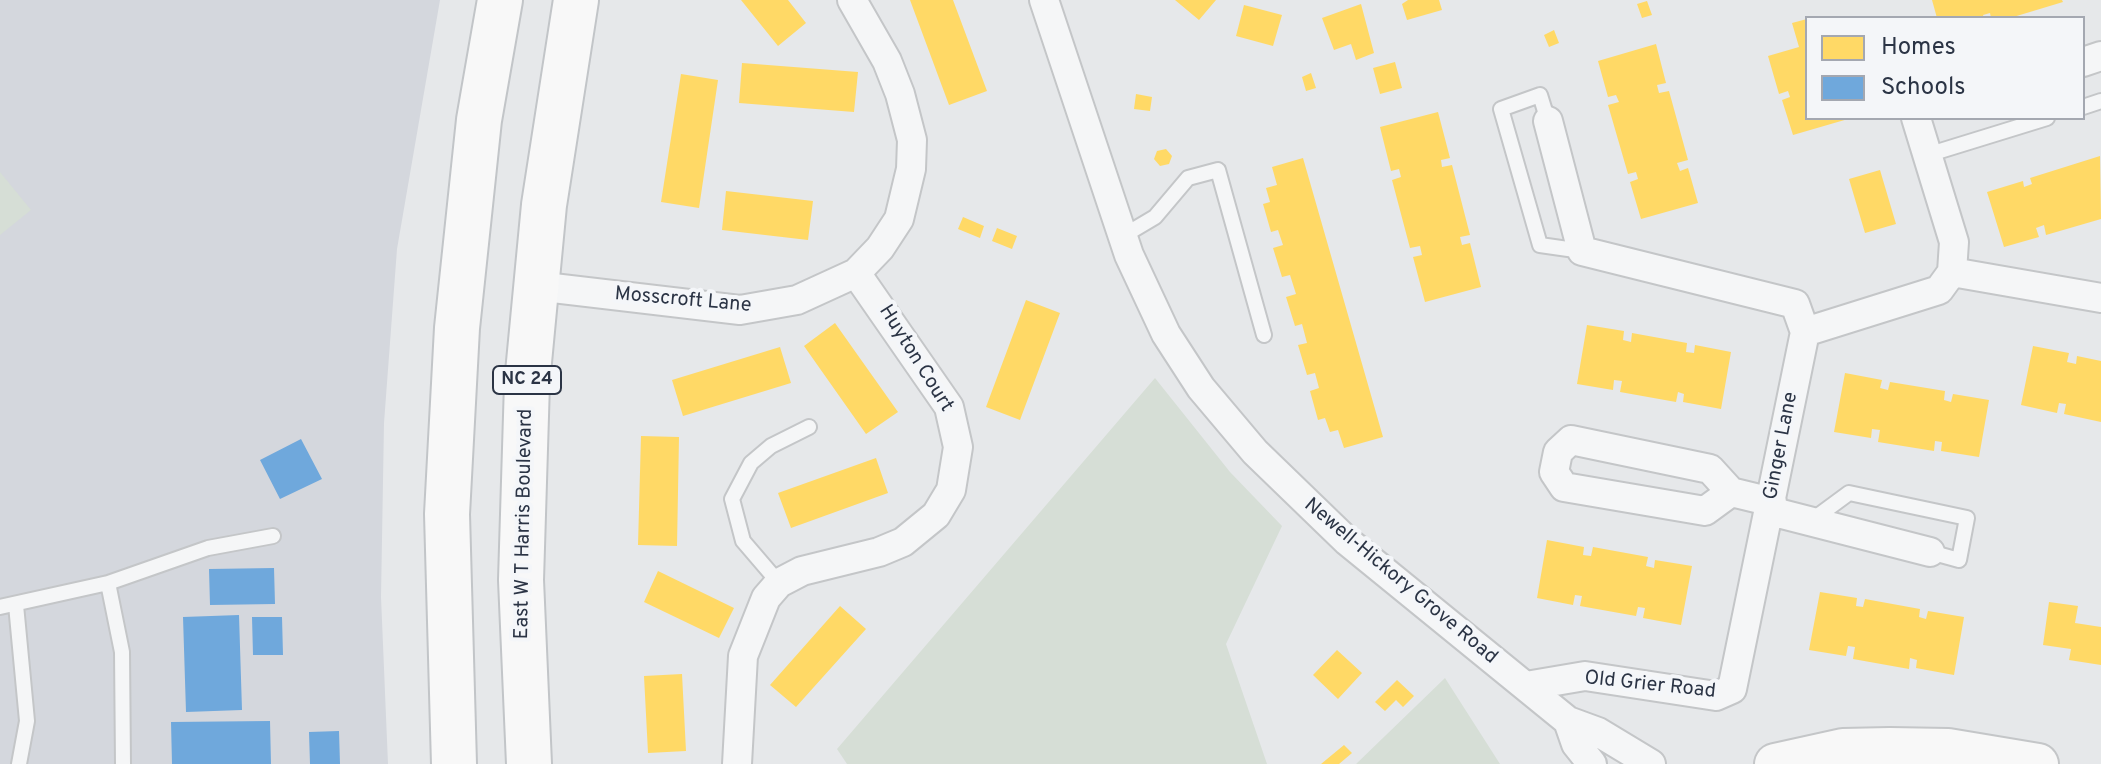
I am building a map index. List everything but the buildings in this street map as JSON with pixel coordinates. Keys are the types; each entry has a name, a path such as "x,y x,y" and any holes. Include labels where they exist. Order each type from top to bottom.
{"main road":[{"path":"454,764 447,514 457,328 479,120 500,0"},
{"name":"East W T Harris Boulevard","path":"529,764 522,565 527,383 557,109 576,0"}],"street":[{"name":"Mosscroft Lane","path":"536,286 740,310 797,300 856,273 880,248 899,219 911,169 912,140 900,94 887,61 852,0"},
{"name":"Newell-Hickory Grove Road","path":"1044,0 1123,236 1148,298 1184,363 1255,452 1347,541 1568,721 1598,732 1651,764"},
{"path":"1917,120 1954,242 1945,281"},
{"path":"1548,121 1582,251 1795,304 1805,332 1945,281 2098,296"},
{"name":"Huyton Court","path":"779,583 802,571 879,552 903,542 936,515 951,490 958,447 949,407 856,273"},
{"name":"Ginger Lane","path":"1726,694 1737,680 1805,332"},
{"path":"1731,492 1705,511 1564,487 1554,472 1558,452 1571,440 1710,469 1731,492 1811,521 1930,552"},
{"path":"737,764 743,656 766,598 779,583"},
{"name":"Old Grier Road","path":"1526,686 1585,676 1716,696 1726,694"},
{"name":"Newell-Hickory Grove Road","path":"1568,721 1576,744 1592,764"},
{"path":"1775,764 1843,749 1890,748 1948,749 2038,764"}],"lane":[{"path":"1548,121 1540,95 1501,109 1540,245 1582,251"},
{"path":"1927,155 2041,120"},
{"path":"1123,236 1155,217 1188,178 1218,170 1264,335"},
{"path":"779,583 743,541 735,520 732,499 751,463 771,446 809,427"},
{"path":"1811,521 1849,493 1967,518 1959,560 1930,552"},
{"path":"0,607 108,583 208,548 273,536"},
{"path":"108,583 122,652 123,764"},
{"path":"16,605 27,721 19,764"}],"shaded area":[{"path":"0,0 440,0 397,249 384,423 381,597 388,764 0,764"},
{"path":"0,172 31,210 0,235"},
{"path":"1155,378 1230,472 1282,526 1226,644 1267,764 847,764 837,749"},
{"path":"1445,678 1500,764 1356,764"}]}
